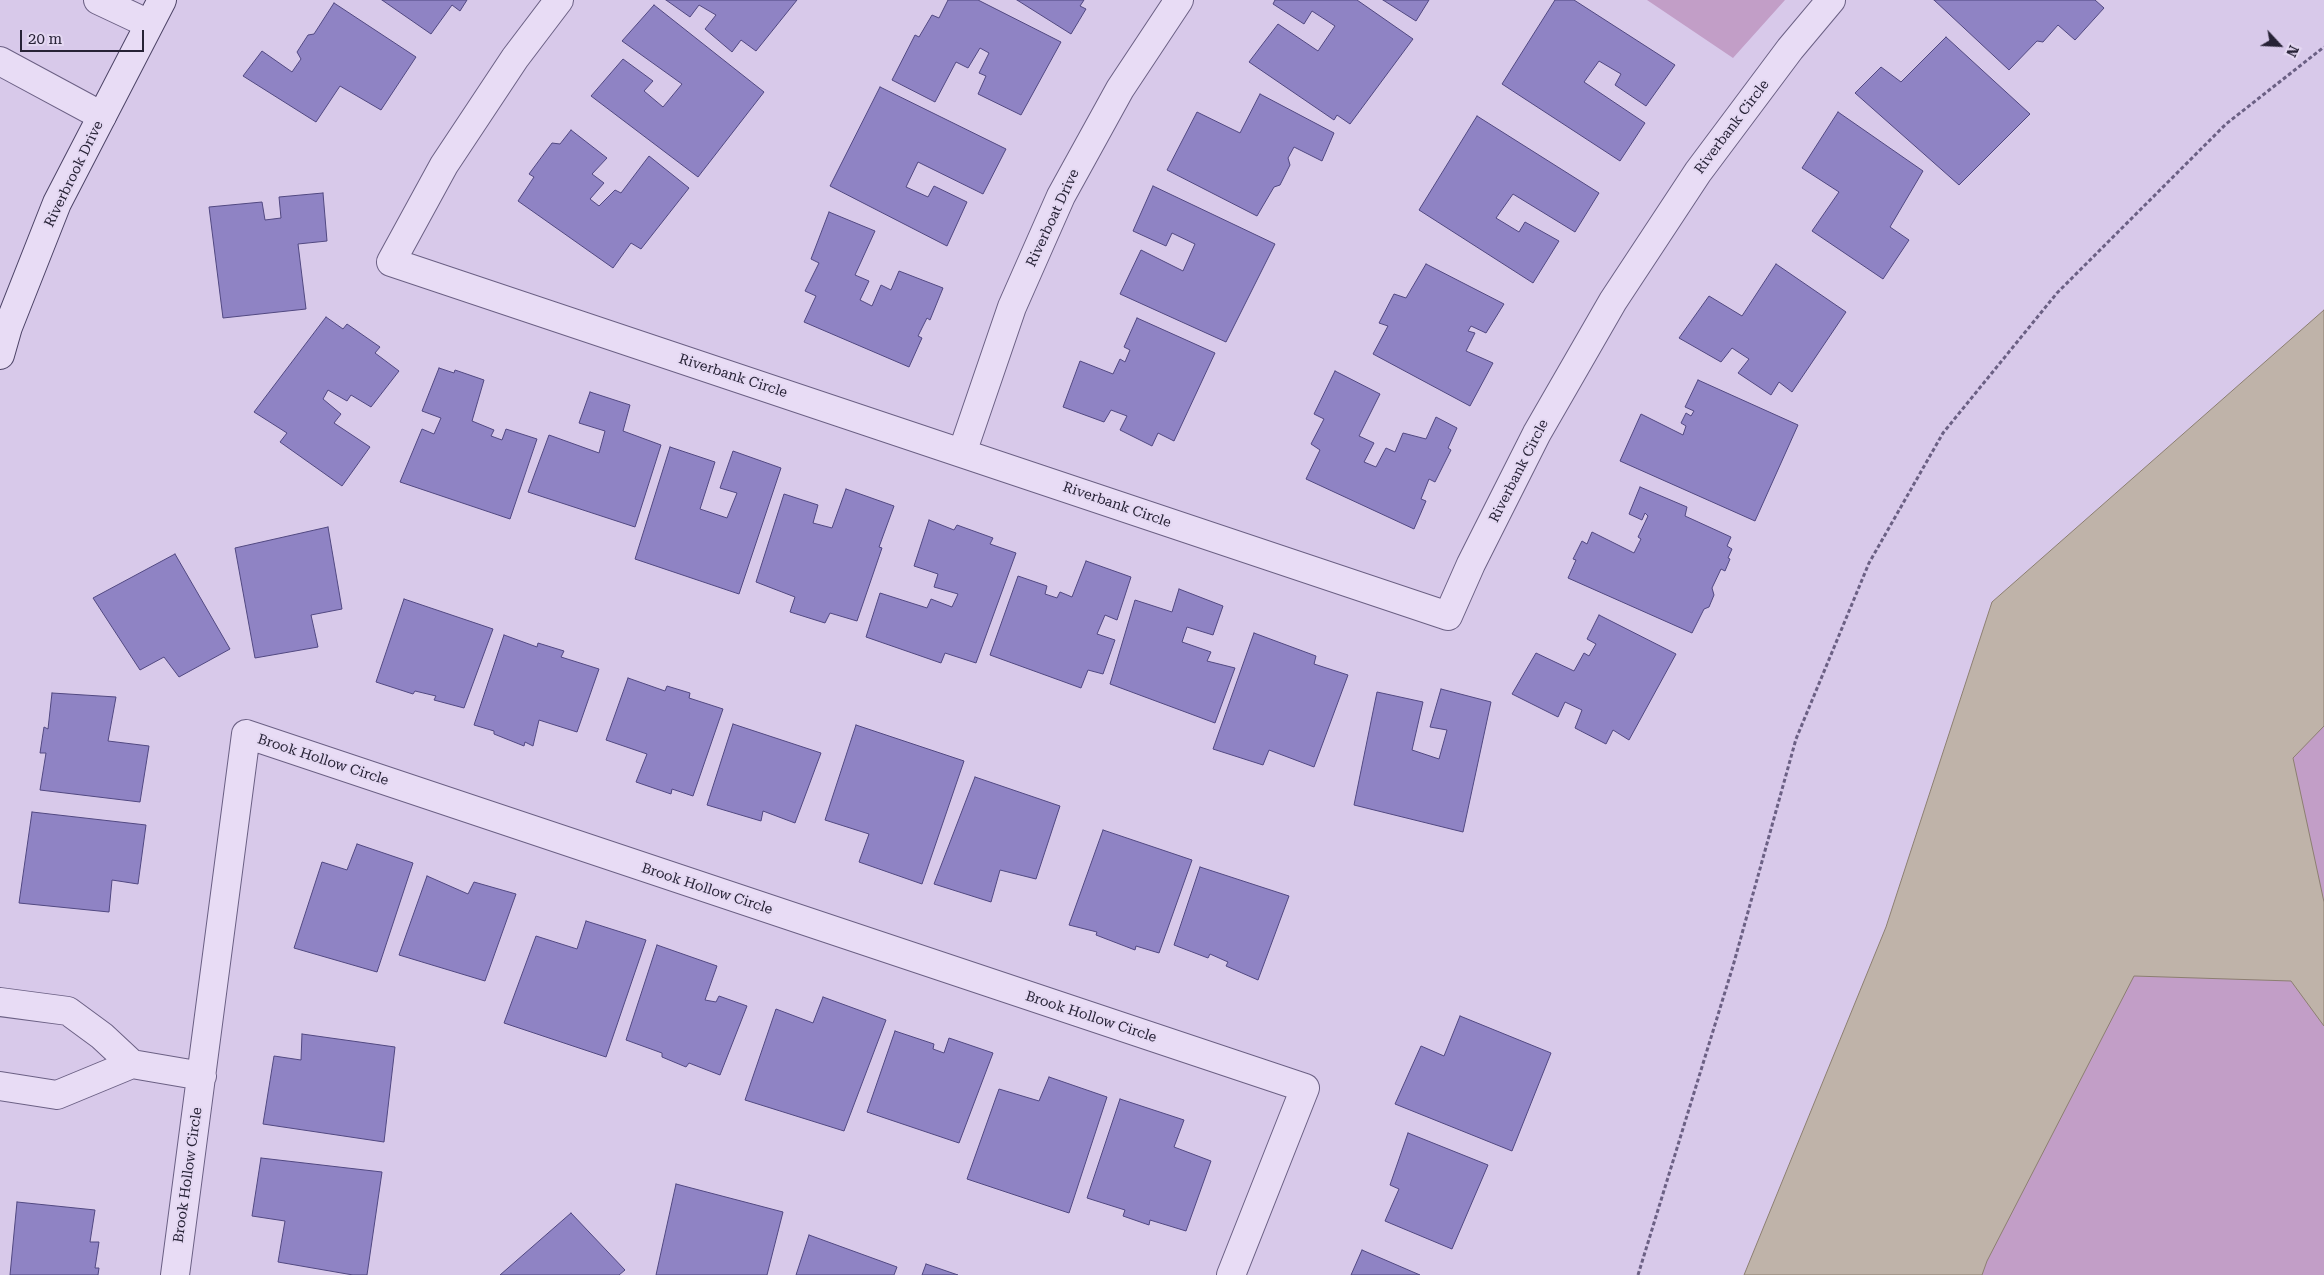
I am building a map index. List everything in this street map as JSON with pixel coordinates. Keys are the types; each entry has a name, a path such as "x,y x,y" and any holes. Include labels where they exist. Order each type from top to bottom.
{"street":[{"path":"98,0 149,24"},
{"name":"Riverbrook Drive","path":"0,355 8,327 57,203 162,0"},
{"name":"Riverbank Circle","path":"559,0 515,58 444,165 391,262 1448,616 1471,564 1537,432 1613,301 1698,172 1790,49 1831,0"},
{"name":"Riverboat Drive","path":"962,453 1012,307 1061,196 1120,89 1179,0"},
{"path":"0,61 102,116"},
{"name":"Brook Hollow Circle","path":"175,1275 246,734 1305,1088 1231,1275"},
{"path":"0,1002 68,1012 102,1036 132,1064"},
{"path":"0,1086 57,1095 132,1064 202,1076"}],"path":[{"path":"1638,1275 1733,966 1796,739 1869,563 1943,433 2057,293 2226,124 2324,47"}],"shaded area":[{"path":"1647,0 1785,0 1733,58"},
{"path":"2324,310 2324,726 2293,758 2324,902 2324,1026 2291,981 2134,976 1987,1261 1982,1275 1744,1275 1886,927 1992,602"},
{"path":"2324,570 2324,1275 1941,1275"}],"building":[{"path":"382,0 467,0 460,11 452,5 431,34"},
{"path":"666,0 797,0 756,51 741,40 732,52 705,29 716,15 699,5 690,17"},
{"path":"948,0 978,0 1061,42 1021,115 978,94 986,76 979,73 989,53 980,48 968,68 956,62 935,102 892,80 915,35 919,37 932,15 939,18"},
{"path":"1017,0 1084,0 1080,6 1086,9 1071,34"},
{"path":"1275,0 1357,0 1413,39 1350,124 1337,115 1334,120 1249,62 1278,24 1318,51 1335,26 1312,11 1304,24 1273,4"},
{"path":"1383,0 1429,0 1416,21"},
{"path":"1555,0 1574,0 1675,65 1646,106 1615,85 1621,74 1599,61 1584,82 1645,123 1620,161 1502,84"},
{"path":"1934,0 2095,0 2104,8 2075,40 2058,25 2043,42 2037,41 2009,70"},
{"path":"334,3 416,57 381,110 340,86 316,122 243,76 262,51 292,72 301,59 297,52 308,35 314,34"},
{"path":"654,5 764,92 698,177 591,96 623,59 653,81 644,91 663,107 682,84 622,41"},
{"path":"1946,37 2030,114 1959,185 1855,93 1881,67 1901,82"},
{"path":"880,87 1006,149 983,194 918,162 906,187 928,197 934,186 967,202 947,246 830,186"},
{"path":"1260,94 1334,133 1322,161 1294,147 1288,158 1290,165 1280,185 1274,187 1257,216 1167,170 1197,112 1240,133"},
{"path":"1838,112 1923,171 1890,227 1909,240 1883,279 1812,231 1839,192 1802,168"},
{"path":"1477,116 1599,193 1575,232 1513,194 1496,218 1519,232 1525,222 1559,241 1533,283 1419,210"},
{"path":"571,130 607,158 592,174 604,183 590,199 599,206 615,190 621,193 649,156 689,188 641,249 631,243 613,268 518,201 534,177 529,174 552,143 560,144"},
{"path":"1153,186 1275,244 1226,342 1120,294 1141,250 1183,271 1195,244 1172,233 1166,246 1133,231"},
{"path":"323,193 327,241 298,244 306,309 223,318 209,207 262,202 265,220 281,218 279,197"},
{"path":"829,212 875,231 855,275 869,281 860,300 872,306 881,285 891,290 899,271 943,288 930,320 927,318 918,336 922,338 909,367 804,322 816,296 805,291 819,263 811,259"},
{"path":"1426,264 1504,304 1486,333 1471,326 1468,331 1475,333 1466,351 1493,363 1470,406 1373,354 1388,326 1379,323 1394,294 1406,298"},
{"path":"1776,264 1846,312 1792,392 1779,382 1771,395 1738,373 1749,359 1732,348 1721,362 1679,338 1709,296 1742,316"},
{"path":"326,317 343,329 347,324 380,347 375,353 399,371 371,407 351,395 347,401 328,390 323,399 341,414 334,423 370,447 342,486 280,442 287,433 254,412"},
{"path":"1137,318 1215,353 1174,441 1158,433 1152,446 1120,430 1127,416 1111,410 1104,422 1063,407 1080,361 1113,374 1120,359 1125,362 1130,350 1124,347"},
{"path":"439,368 454,373 455,370 484,380 472,421 494,430 491,436 502,440 506,429 537,439 510,519 400,482 422,429 434,434 441,418 422,411"},
{"path":"1335,371 1380,394 1359,436 1374,443 1364,462 1376,467 1386,448 1395,452 1403,433 1426,439 1436,417 1457,428 1448,448 1451,450 1435,482 1429,479 1421,499 1426,501 1414,529 1306,479 1320,450 1311,444 1324,419 1314,414"},
{"path":"1698,380 1798,425 1755,521 1620,461 1641,414 1683,435 1686,426 1681,423 1686,413 1691,416 1694,411 1685,407"},
{"path":"590,392 630,405 623,431 661,445 635,527 528,492 549,435 599,453 605,431 579,423"},
{"path":"670,447 715,462 700,509 727,518 737,493 720,488 733,451 781,468 739,594 635,559"},
{"path":"1640,487 1687,507 1685,516 1731,537 1727,546 1732,549 1728,558 1730,559 1725,571 1721,569 1712,588 1714,595 1709,607 1704,609 1692,633 1568,578 1576,560 1573,559 1582,541 1587,544 1592,532 1634,553 1641,539 1638,537 1648,516 1645,513 1642,520 1629,514"},
{"path":"846,489 894,506 879,547 882,548 857,621 830,613 825,623 790,612 795,597 756,582 784,494 818,505 813,523 832,528"},
{"path":"929,520 954,530 957,525 993,538 990,544 1016,553 976,663 945,653 941,663 866,637 880,593 927,608 931,599 952,607 958,594 934,587 938,574 914,566"},
{"path":"328,527 342,609 311,615 318,647 255,658 235,548"},
{"path":"175,554 230,649 179,677 164,657 140,670 93,598"},
{"path":"1086,561 1131,577 1117,620 1105,615 1097,634 1115,640 1103,674 1088,670 1081,688 990,655 1018,576 1047,586 1045,594 1057,598 1060,592 1072,597"},
{"path":"1179,589 1223,606 1213,635 1187,627 1182,642 1211,652 1207,661 1235,668 1215,723 1110,684 1135,600 1172,612"},
{"path":"404,599 493,629 464,708 434,700 436,696 415,691 413,694 376,682"},
{"path":"1599,615 1676,654 1629,740 1613,730 1606,744 1575,728 1582,710 1565,702 1558,717 1512,694 1536,653 1574,671 1584,653 1589,656 1596,644 1587,639"},
{"path":"1254,633 1316,656 1314,664 1348,675 1314,767 1269,750 1263,765 1213,749"},
{"path":"504,635 537,647 538,643 564,651 561,657 599,669 577,732 539,720 533,746 525,742 524,746 494,734 494,731 474,725"},
{"path":"628,678 665,691 667,686 690,693 689,698 723,709 693,796 672,789 671,794 636,782 647,754 606,740"},
{"path":"1441,689 1491,702 1463,832 1354,805 1377,692 1423,702 1412,750 1439,759 1447,730 1430,727"},
{"path":"52,693 116,697 108,741 149,746 140,802 40,790 46,753 40,753 44,727 48,729"},
{"path":"733,724 821,753 795,823 763,811 761,821 707,805"},
{"path":"856,725 964,761 922,884 859,862 869,834 825,820"},
{"path":"975,777 1060,806 1036,879 1000,870 991,902 934,884"},
{"path":"32,812 146,825 138,884 112,880 109,912 19,903"},
{"path":"1103,830 1192,860 1159,953 1136,946 1135,950 1096,935 1097,932 1069,925"},
{"path":"357,844 413,863 377,972 294,948 322,862 347,870"},
{"path":"1200,867 1289,896 1258,980 1226,966 1228,962 1210,954 1208,958 1174,945"},
{"path":"427,876 468,894 474,882 516,894 485,981 399,955"},
{"path":"586,921 646,940 606,1057 504,1023 536,936 577,949"},
{"path":"657,945 717,966 705,1000 716,1002 719,996 747,1006 720,1075 689,1063 686,1067 662,1057 662,1053 626,1040"},
{"path":"823,997 886,1020 844,1131 745,1100 776,1009 813,1023"},
{"path":"1460,1016 1551,1053 1512,1151 1395,1104 1421,1046 1444,1056"},
{"path":"895,1031 934,1044 933,1049 944,1053 949,1038 993,1053 959,1143 867,1112"},
{"path":"302,1034 395,1047 384,1142 263,1124 274,1056 301,1060"},
{"path":"1049,1077 1107,1097 1069,1213 967,1179 999,1089 1039,1101"},
{"path":"1120,1099 1184,1120 1174,1147 1211,1161 1186,1231 1150,1220 1149,1225 1123,1216 1125,1210 1087,1198"},
{"path":"1408,1133 1488,1165 1452,1249 1385,1221 1399,1189 1390,1185"},
{"path":"261,1158 382,1172 367,1275 353,1275 278,1262 285,1221 252,1216"},
{"path":"676,1184 783,1212 767,1275 656,1275"},
{"path":"17,1202 95,1210 90,1242 99,1242 95,1268 99,1268 98,1275 10,1275"},
{"path":"571,1213 625,1270 619,1275 500,1275"},
{"path":"809,1235 897,1267 894,1275 796,1275"},
{"path":"1362,1250 1420,1275 1351,1275"},
{"path":"926,1264 958,1275 922,1275"}]}
